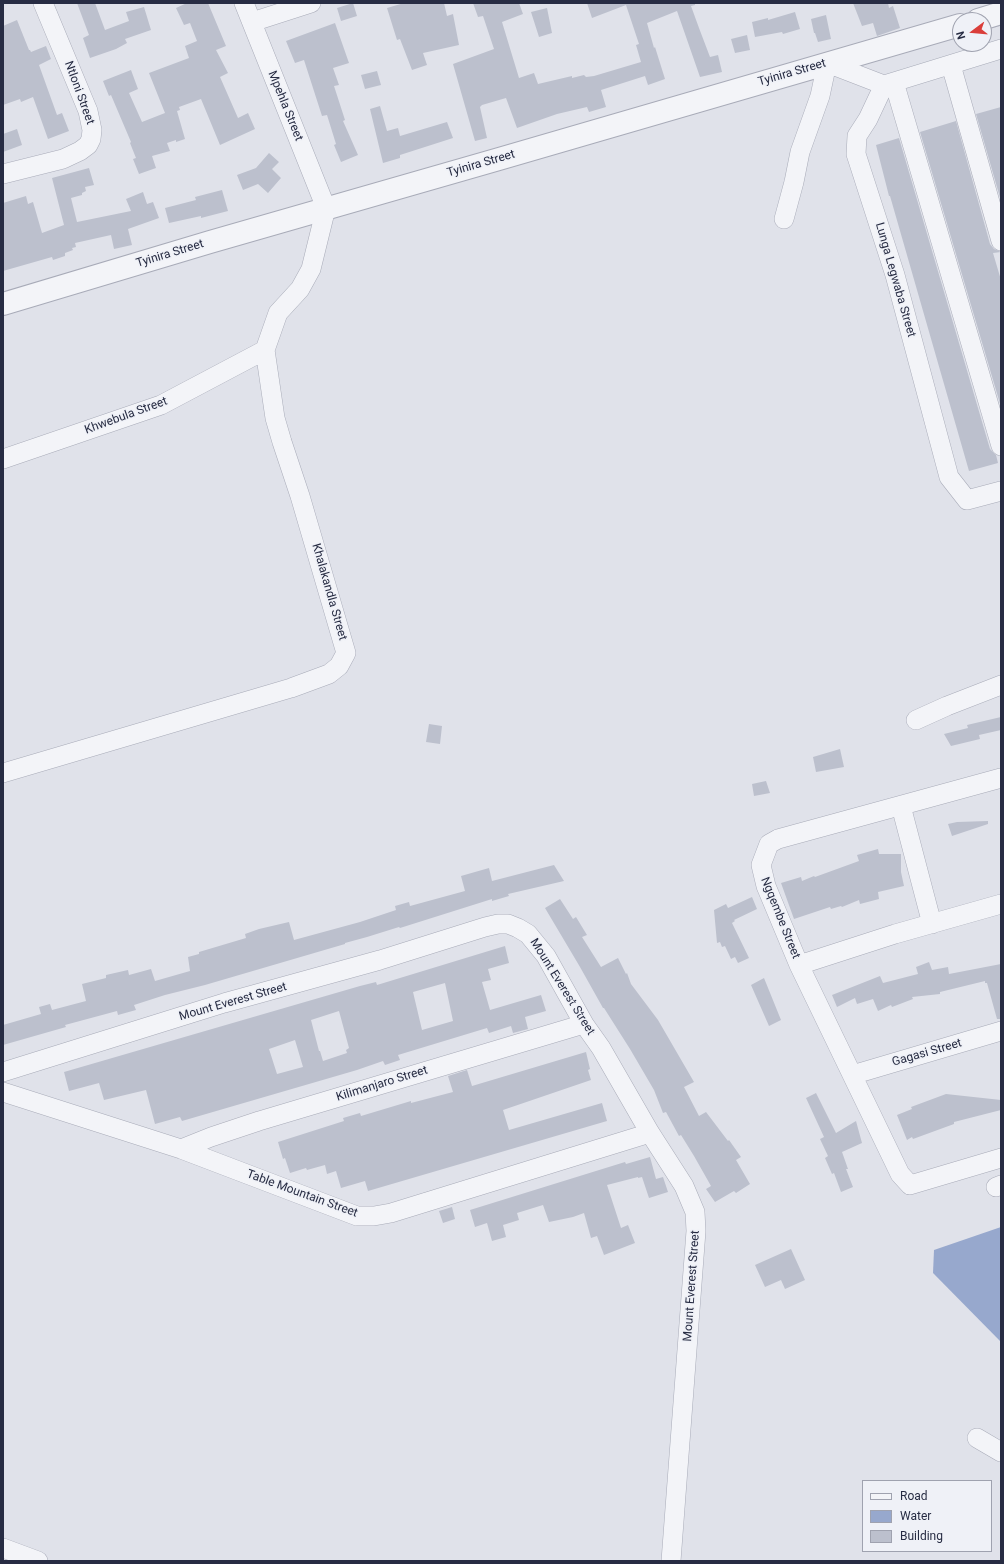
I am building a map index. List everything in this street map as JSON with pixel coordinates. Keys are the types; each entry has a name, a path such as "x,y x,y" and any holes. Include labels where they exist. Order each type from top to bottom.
{"street":[{"name":"Ntloni Street","path":"3,174 62,159 88,145 91,139 92,130 88,111 43,3"},
{"name":"Mpehla Street","path":"244,3 326,208"},
{"path":"252,22 311,3"},
{"name":"Tyinira Street","path":"3,304 326,208 499,160 952,27"},
{"path":"784,219 800,152 820,96 827,63 889,84 951,65 1000,53"},
{"path":"951,65 1001,241"},
{"path":"889,84 1001,446"},
{"name":"Lunga Legwaba Street","path":"889,84 857,136 856,154 895,275 949,477 967,500 1001,491"},
{"name":"Khalakandla Street","path":"3,773 291,688 329,674 339,666 346,652 300,496 275,418 265,350 278,313 300,289 311,269 326,208"},
{"name":"Khwebula Street","path":"3,459 161,405 265,350"},
{"path":"916,720 946,706 1001,685"},
{"name":"Ngqembe Street","path":"1001,778 778,839 769,844 761,865 763,877 799,965 900,1174 910,1185 1001,1158"},
{"path":"901,806 932,924"},
{"path":"799,965 843,950 1001,904"},
{"name":"Mount Everest Street","path":"3,1072 224,1003 380,960 485,927 498,924 508,924 528,934 546,956 584,1024 601,1048 650,1133 684,1186 695,1212 696,1238 671,1561"},
{"name":"Kilimanjaro Street","path":"181,1149 211,1137 260,1121 584,1024"},
{"name":"Gagasi Street","path":"852,1074 1001,1031"},
{"name":"Table Mountain Street","path":"3,1092 181,1149 357,1216 374,1216 391,1213 650,1133"},
{"path":"977,1438 1001,1452"},
{"path":"3,1548 27,1559"}],"water":[{"path":"1001,1227 1001,1342 933,1273 934,1250"}],"building":[{"path":"77,3 95,3 105,30 129,21 126,12 144,7 151,30 125,39 127,43 116,49 90,58 83,38 89,35"},
{"path":"187,3 208,3 226,46 216,50 228,73 220,77 238,118 248,113 255,129 220,145 201,99 179,107 180,110 177,111 185,139 167,143 170,151 152,156 156,168 139,174 133,159 136,158 130,143 131,142 111,95 109,96 103,81 131,70 138,89 129,93 142,122 165,113 149,73 189,58 185,46 197,41 190,23 184,25 176,8"},
{"path":"353,3 357,16 341,21 337,8"},
{"path":"404,3 444,3 447,16 453,14 459,45 423,53 427,65 412,70 400,39 397,40 387,8"},
{"path":"473,3 519,3 523,14 502,22 519,78 534,73 538,84 572,76 572,78 584,75 586,77 594,76 641,62 636,45 639,44 626,5 592,18 587,3 695,3 695,5 691,6 710,57 718,55 722,72 700,77 677,11 647,23 665,79 648,85 645,76 601,90 606,107 589,112 587,107 557,114 517,128 506,98 482,105 480,107 487,138 475,141 453,64 494,49 483,16 478,17"},
{"path":"853,3 888,3 889,8 893,6 900,28 877,36 873,23 862,26"},
{"path":"547,8 552,33 539,37 531,12"},
{"path":"795,12 800,29 783,34 782,32 755,37 752,22 768,18 768,20"},
{"path":"826,15 831,39 818,42 814,33 811,19"},
{"path":"17,20 29,50 31,52 46,46 51,59 39,65 57,115 62,113 69,131 48,139 33,97 21,102 20,99 3,105 3,26"},
{"path":"335,23 349,63 333,68 339,85 334,86 345,120 343,121 358,155 341,162 334,145 336,144 327,115 322,116 304,60 295,63 286,41"},
{"path":"747,35 750,50 735,53 731,39"},
{"path":"377,71 381,85 365,89 361,75"},
{"path":"380,106 387,131 398,128 400,136 447,122 453,138 400,155 400,158 383,163 370,109"},
{"path":"1001,107 1001,201 976,114"},
{"path":"956,121 990,244 994,249 1001,252 993,253 1001,280 1001,407 920,132"},
{"path":"17,129 22,145 3,152 3,134"},
{"path":"899,138 990,449 996,455 998,463 969,471 889,196 876,145"},
{"path":"269,153 279,162 272,169 281,178 268,193 258,184 243,190 237,175 256,168"},
{"path":"89,168 94,185 85,187 86,191 82,193 82,195 71,198 77,222 131,211 126,199 143,192 147,204 153,202 159,218 128,229 132,245 114,249 111,235 75,243 76,247 72,248 73,250 65,253 65,256 53,260 52,257 3,271 3,203 26,196 28,204 33,202 42,233 64,225 52,178"},
{"path":"222,190 228,211 201,218 201,216 169,223 165,208 196,200 195,197"},
{"path":"1001,717 1001,730 979,735 980,739 951,746 944,734 968,728 967,725"},
{"path":"429,724 442,726 440,744 426,742"},
{"path":"840,749 844,767 816,772 813,757"},
{"path":"766,781 770,793 754,796 752,784"},
{"path":"988,821 988,824 952,836 948,824 957,822"},
{"path":"878,849 879,854 901,854 901,872 904,886 878,892 879,899 860,904 859,900 842,907 831,909 830,907 794,919 781,883 801,877 802,881 814,876 815,877 859,861 857,855"},
{"path":"554,865 564,881 508,894 509,896 492,901 492,899 400,928 399,927 205,985 165,995 134,1005 136,1010 118,1015 117,1011 65,1025 66,1027 3,1045 3,1025 41,1014 39,1007 50,1004 52,1010 86,1001 82,984 106,978 106,975 128,970 129,975 151,969 155,981 190,971 188,957 199,954 199,952 246,938 245,934 259,929 289,922 294,940 360,922 396,910 395,906 409,902 410,906 465,891 461,876 489,868 492,881"},
{"path":"752,897 757,909 734,920 735,921 732,923 749,958 738,963 735,957 731,959 725,946 722,947 720,942 717,943 714,910 726,904 728,908"},
{"path":"560,899 573,919 576,917 587,935 582,937 601,967 618,958 626,974 627,973 631,984 658,1020 694,1082 684,1087 699,1116 706,1112 741,1157 736,1160 750,1184 736,1193 734,1191 715,1202 706,1189 711,1186 694,1156 681,1135 679,1136 666,1112 663,1113 654,1090 630,1049 603,1008 545,908"},
{"path":"505,946 509,963 488,969 491,980 482,982 490,1010 541,995 546,1011 525,1017 528,1029 513,1033 511,1026 489,1033 487,1028 398,1055 400,1060 385,1065 383,1061 182,1121 180,1117 155,1124 146,1090 104,1100 99,1083 69,1091 64,1072 360,986 376,982 377,985","holes":["445,983 453,1021 422,1030 413,992","339,1011 349,1048 346,1050 347,1053 323,1061 311,1020","295,1040 303,1067 277,1074 269,1049"]},
{"path":"929,962 932,970 948,967 949,974 1001,964 1001,1019 997,1019 987,983 985,983 985,981 940,992 940,994 912,997 913,999 892,1007 891,1005 878,1011 873,999 857,1004 855,998 837,1007 832,995 880,976 883,983 918,974 916,967"},
{"path":"764,978 781,1020 769,1026 751,985"},
{"path":"586,1052 591,1080 503,1110 509,1130 602,1103 607,1121 368,1191 365,1181 341,1188 336,1171 327,1174 325,1165 307,1170 306,1168 290,1173 285,1158 283,1159 278,1142 344,1121 343,1118 360,1113 361,1116 411,1101 411,1103 453,1092 448,1076 467,1070 472,1086"},
{"path":"816,1093 836,1133 856,1121 862,1143 842,1152 848,1169 846,1169 853,1187 841,1192 834,1173 832,1174 825,1158 828,1156 820,1139 824,1137 806,1098"},
{"path":"946,1094 1001,1100 1001,1110 954,1122 954,1124 913,1139 912,1137 907,1140 897,1115 912,1109 911,1107"},
{"path":"650,1157 656,1179 663,1177 668,1192 649,1198 642,1177 607,1185 621,1228 628,1225 635,1243 604,1255 597,1236 591,1238 584,1213 549,1222 543,1205 517,1213 519,1220 503,1225 506,1237 492,1241 487,1223 475,1227 470,1210 625,1162 626,1164"},
{"path":"452,1207 455,1219 443,1223 439,1211"},
{"path":"791,1249 805,1280 785,1289 781,1280 765,1287 755,1265"}]}
